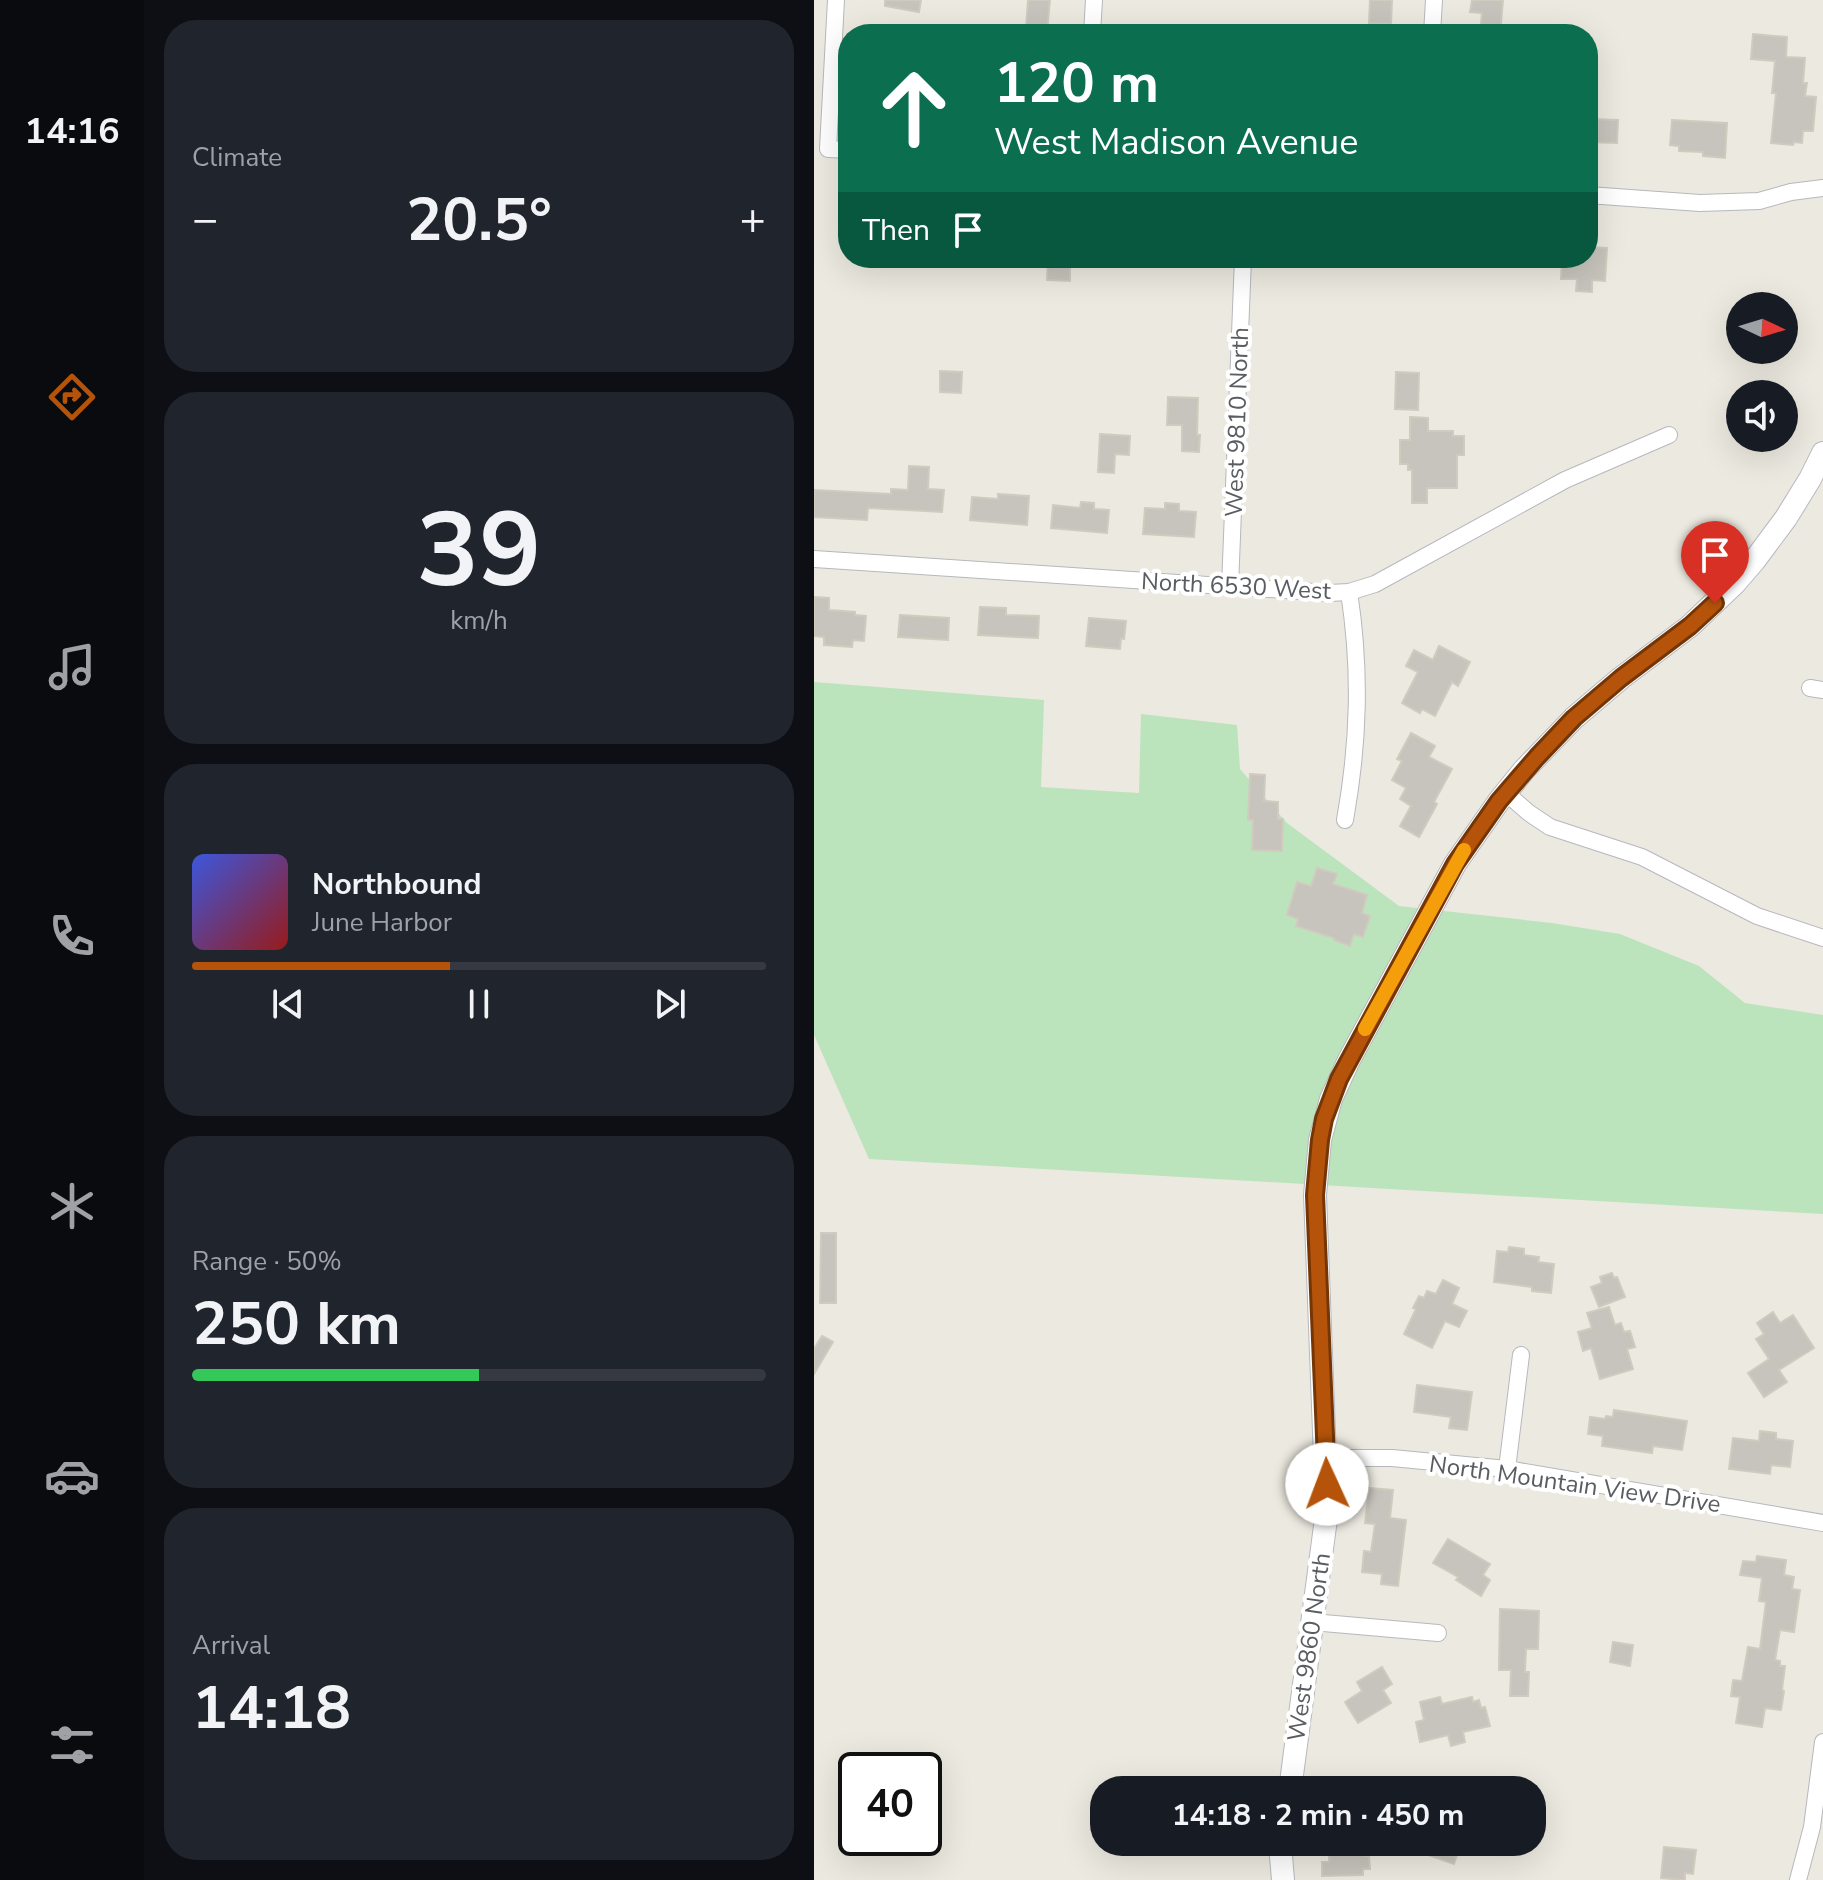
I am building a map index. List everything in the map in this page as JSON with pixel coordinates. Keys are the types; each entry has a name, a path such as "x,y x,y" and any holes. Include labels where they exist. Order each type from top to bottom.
{"street":[{"path":"836,0 828,149 838,150"},
{"path":"1093,24 1094,0"},
{"path":"1433,24 1434,0"},
{"path":"1598,196 1700,203 1759,201 1791,192 1823,188"},
{"name":"West 9810 North","path":"1230,587 1243,268"},
{"name":"North 6530 West","path":"814,559 1349,592 1362,590 1389,578 1565,480 1669,435"},
{"name":"West 9860 North","path":"1292,1776 1327,1511 1316,1172 1324,1119 1339,1079 1474,834 1541,752 1574,718 1690,626 1735,583 1786,518 1823,453"},
{"path":"1345,820 1354,764 1358,706 1349,592"},
{"path":"1506,793 1550,827 1642,857 1757,916 1823,938"},
{"path":"1507,1469 1521,1355"},
{"name":"North Mountain View Drive","path":"1326,1458 1392,1458 1507,1469 1823,1523"},
{"path":"1312,1622 1438,1633"},
{"path":"1798,1880 1812,1827 1823,1742"},
{"path":"1281,1856 1283,1880"}],"green space":[{"path":"814,682 1044,700 1041,787 1139,793 1141,714 1237,725 1240,769 1287,823 1399,906 1620,934 1699,966 1745,1003 1823,1015 1823,1214 869,1159 814,1035"}],"building":[{"path":"885,0 921,0 919,12 885,6"},
{"path":"1028,0 1050,0 1048,24 1026,24"},
{"path":"1370,0 1392,0 1391,24 1369,23"},
{"path":"1472,0 1503,0 1501,24 1481,24 1482,13 1470,12"},
{"path":"1753,34 1787,37 1786,57 1805,58 1805,96 1816,97 1813,131 1803,131 1802,143 1771,143 1776,93 1772,93 1775,61 1751,59"},
{"path":"1598,119 1618,120 1617,143 1598,142"},
{"path":"1672,120 1727,123 1725,158 1703,156 1703,152 1679,151 1679,146 1670,145"},
{"path":"1598,248 1607,248 1605,281 1592,280 1592,292 1576,291 1577,279 1561,279 1562,268 1598,268"},
{"path":"1048,268 1070,268 1070,281 1047,280"},
{"path":"940,371 962,372 961,393 940,392"},
{"path":"1396,372 1419,373 1418,410 1395,409"},
{"path":"1168,397 1198,398 1199,452 1182,451 1182,425 1167,425"},
{"path":"1410,417 1428,418 1428,431 1453,431 1453,436 1464,436 1464,455 1457,455 1457,488 1427,488 1427,503 1412,503 1412,470 1408,470 1408,464 1400,464 1400,440 1410,440"},
{"path":"1100,434 1130,436 1129,455 1115,454 1114,473 1098,472"},
{"path":"909,466 929,467 928,489 944,490 942,512 868,508 867,520 814,517 814,490 891,494 891,489 908,490"},
{"path":"998,494 1029,496 1027,525 970,520 972,497 998,499"},
{"path":"1081,502 1094,503 1094,509 1109,510 1107,533 1051,528 1053,505 1080,508"},
{"path":"1165,503 1179,504 1179,511 1196,512 1194,537 1143,534 1145,508 1165,509"},
{"path":"814,597 829,598 829,610 866,616 864,641 853,640 852,647 824,645 824,637 814,636"},
{"path":"980,607 1006,608 1006,615 1039,616 1038,638 978,635"},
{"path":"900,615 949,618 948,640 898,637"},
{"path":"1089,618 1126,621 1120,649 1086,646"},
{"path":"1439,646 1470,662 1458,686 1452,682 1435,716 1422,709 1420,713 1402,703 1418,672 1406,666 1414,650 1433,660"},
{"path":"1411,733 1435,746 1429,757 1452,769 1419,837 1400,826 1411,806 1400,799 1406,788 1392,780 1402,761 1397,759"},
{"path":"1250,774 1265,775 1264,801 1278,802 1278,819 1283,819 1282,851 1252,850 1253,820 1248,820"},
{"path":"1317,868 1337,874 1333,884 1367,895 1362,913 1370,916 1363,937 1354,934 1350,946 1296,926 1298,919 1287,915 1297,882 1311,886"},
{"path":"821,1233 836,1233 836,1303 820,1303"},
{"path":"1509,1247 1524,1249 1524,1255 1539,1257 1538,1262 1554,1264 1551,1293 1494,1282 1497,1251 1508,1252"},
{"path":"1612,1273 1614,1278 1617,1277 1625,1297 1599,1307 1591,1287 1602,1283 1600,1277"},
{"path":"1443,1280 1459,1288 1452,1304 1467,1311 1459,1327 1445,1321 1432,1348 1404,1334 1419,1296 1424,1298 1427,1291 1436,1294"},
{"path":"1609,1307 1615,1325 1621,1323 1624,1332 1630,1331 1635,1347 1627,1349 1633,1369 1600,1379 1591,1348 1583,1351 1578,1332 1592,1328 1587,1313"},
{"path":"1773,1312 1780,1323 1793,1315 1814,1348 1779,1370 1787,1382 1764,1397 1748,1373 1769,1359 1756,1339 1764,1334 1757,1323"},
{"path":"822,1336 833,1342 814,1374 814,1349"},
{"path":"1417,1385 1472,1392 1467,1430 1449,1428 1451,1417 1414,1412"},
{"path":"1614,1410 1687,1421 1682,1450 1653,1446 1652,1453 1602,1446 1603,1436 1588,1434 1590,1417 1613,1417"},
{"path":"1760,1431 1776,1433 1776,1439 1793,1441 1790,1467 1771,1465 1770,1474 1729,1469 1733,1438 1759,1441"},
{"path":"1369,1488 1393,1490 1390,1518 1406,1520 1398,1586 1381,1584 1382,1574 1362,1572 1364,1551 1371,1552 1375,1524 1365,1523"},
{"path":"1448,1539 1490,1564 1483,1575 1490,1580 1481,1596 1456,1580 1458,1577 1433,1563"},
{"path":"1757,1556 1786,1560 1784,1575 1794,1577 1792,1589 1800,1590 1794,1632 1780,1630 1775,1660 1780,1661 1780,1666 1785,1666 1781,1710 1765,1708 1762,1727 1736,1723 1740,1697 1731,1696 1733,1680 1742,1681 1748,1647 1760,1649 1766,1602 1759,1601 1762,1578 1740,1575 1743,1561 1756,1562"},
{"path":"1500,1609 1539,1611 1538,1649 1526,1649 1528,1696 1510,1696 1511,1670 1499,1670"},
{"path":"1613,1642 1633,1645 1630,1666 1610,1662"},
{"path":"1382,1667 1392,1684 1383,1690 1391,1703 1358,1723 1345,1702 1362,1691 1357,1682"},
{"path":"1440,1697 1442,1704 1472,1697 1473,1702 1479,1700 1481,1708 1485,1707 1490,1726 1463,1732 1465,1742 1451,1746 1448,1735 1420,1742 1416,1722 1424,1720 1420,1702"},
{"path":"1664,1847 1696,1850 1693,1874 1685,1873 1685,1880 1661,1878"},
{"path":"1329,1856 1369,1856 1370,1869 1363,1869 1363,1875 1322,1876 1322,1862 1329,1862"},
{"path":"1431,1856 1457,1856 1454,1864"}],"slow traffic":[{"path":"1365,1029 1464,850"}],"route":[{"path":"1327,1484 1315,1195 1324,1119 1339,1079 1455,864 1499,801 1574,718 1715,603"}]}
